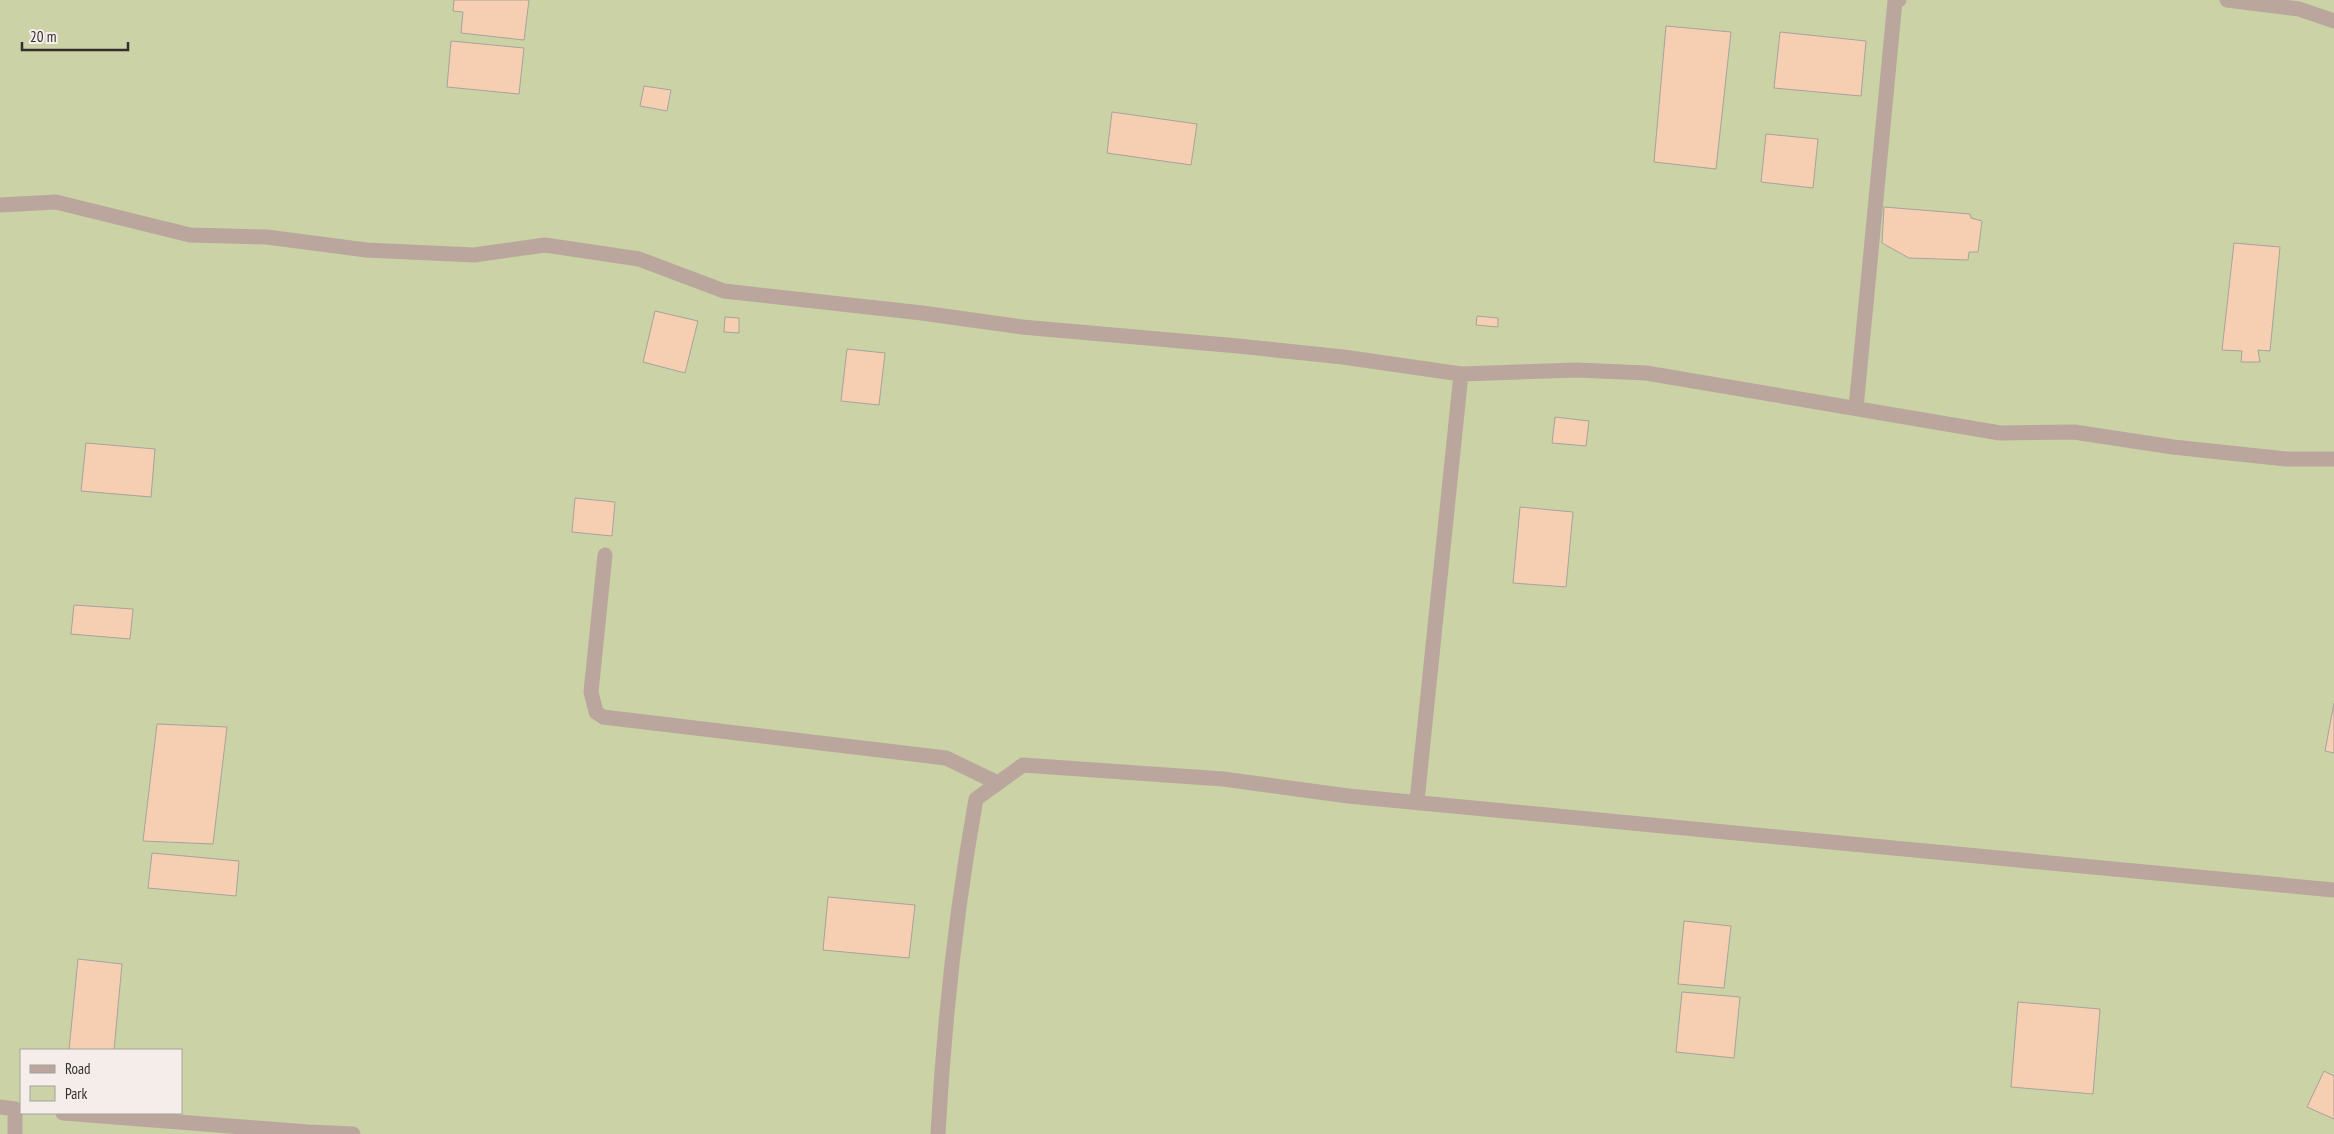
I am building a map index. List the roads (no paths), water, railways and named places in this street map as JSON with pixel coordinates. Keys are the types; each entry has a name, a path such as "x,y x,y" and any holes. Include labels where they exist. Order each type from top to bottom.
{"street":[{"path":"1856,408 1896,0"},
{"path":"2227,0 2299,9 2334,21"},
{"path":"0,205 56,202 190,235 267,236 366,250 474,255 545,245 639,259 724,291 885,308 1022,328 1134,335 1344,357 1461,374 1576,370 1646,373 1729,389 1856,408 2000,434 2074,432 2173,447 2286,459 2334,459"},
{"path":"1417,801 1461,374"},
{"path":"605,555 591,692 596,712 603,717 946,758 998,783"},
{"path":"938,1134 942,1052 965,864 976,799 1023,765 1223,779 1348,796 1417,801 2334,890"},
{"path":"12,1108 14,1134"},
{"path":"75,1114 308,1133 353,1134"}]}
